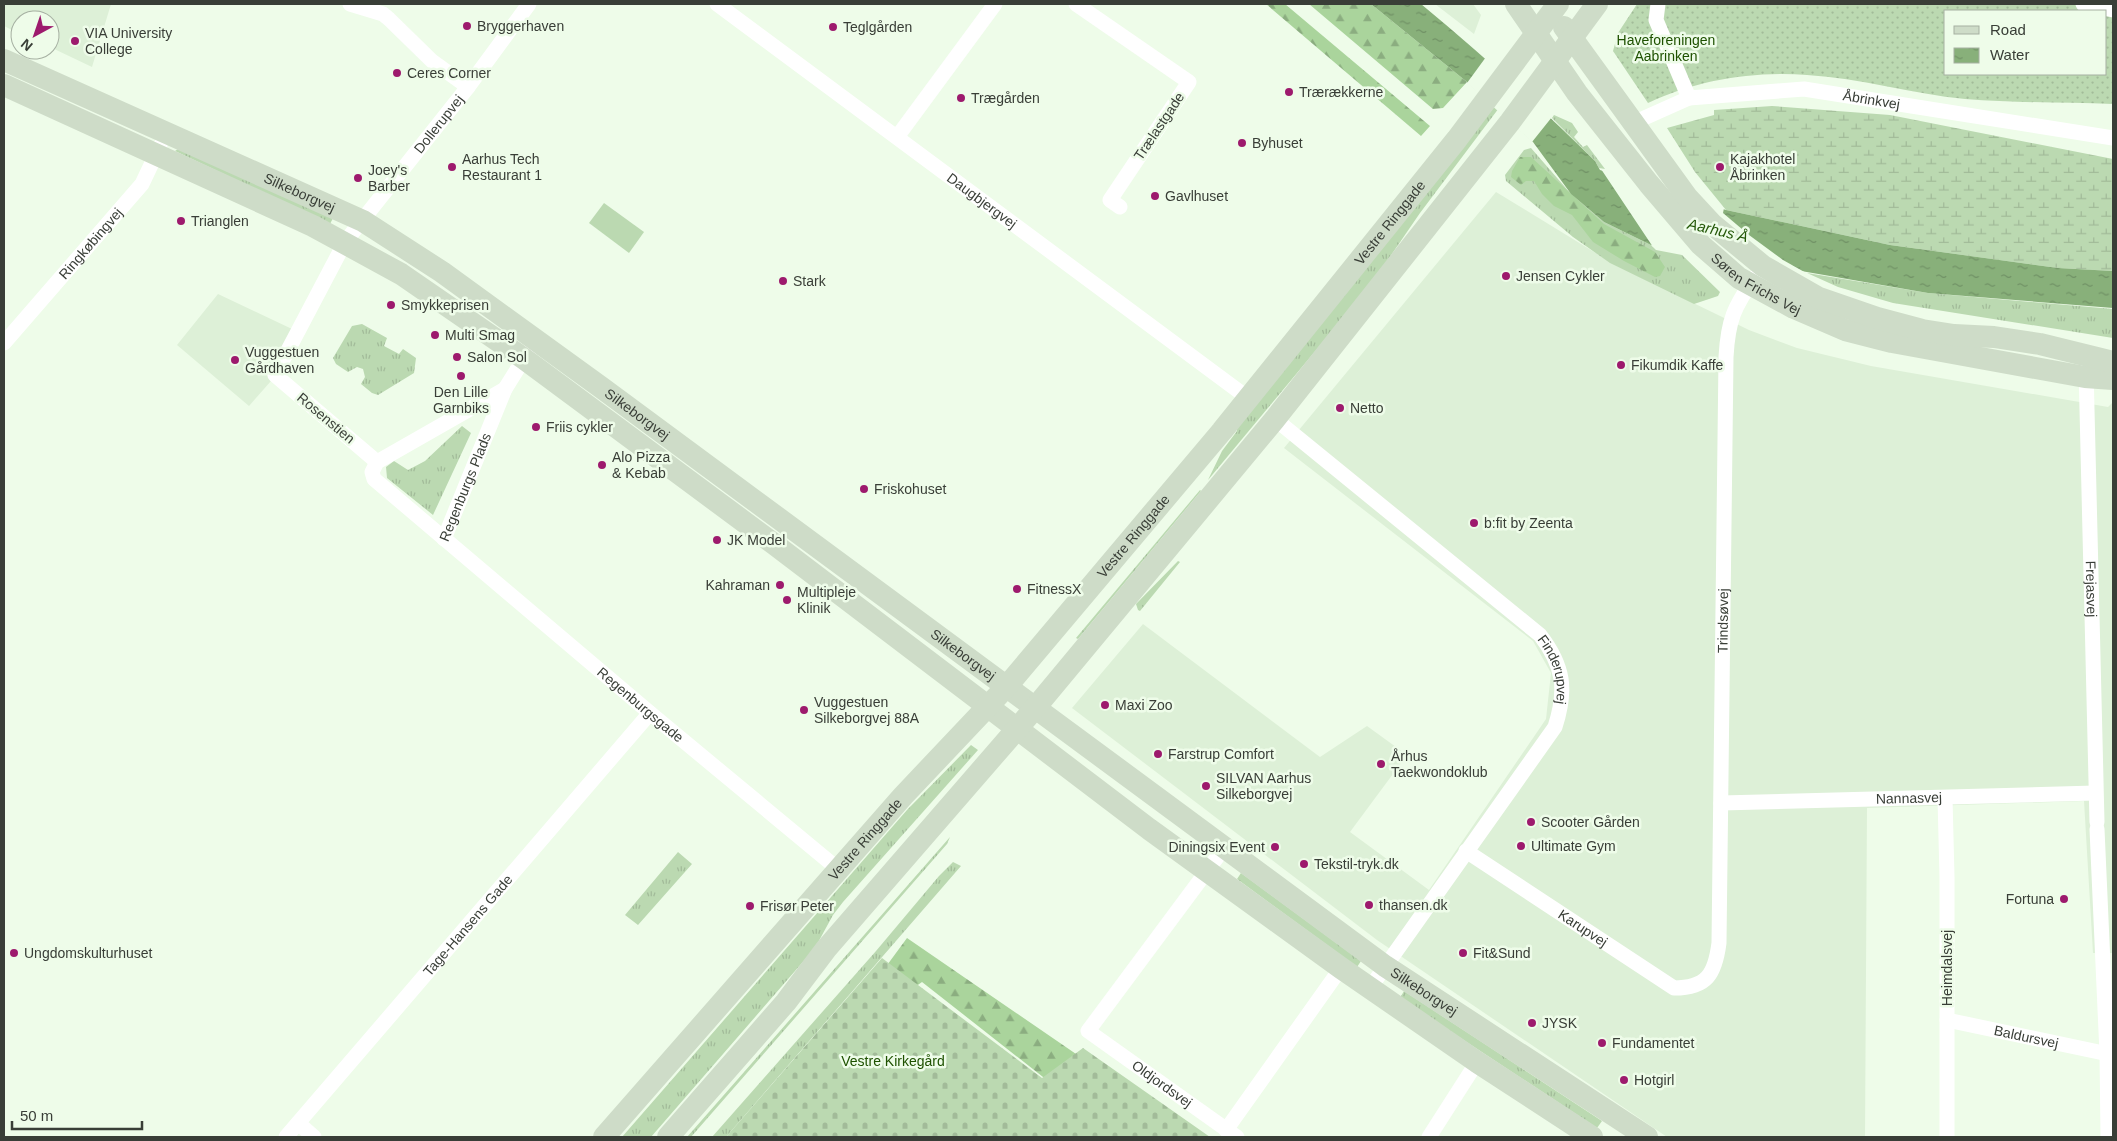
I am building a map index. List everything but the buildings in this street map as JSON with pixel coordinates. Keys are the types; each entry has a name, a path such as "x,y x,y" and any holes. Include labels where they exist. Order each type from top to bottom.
{"street":[{"path":"350,4 383,14 432,61 468,87"},
{"name":"Dollerupvej","path":"346,242 468,87 529,4"},
{"name":"Daugbjergvej","path":"718,4 1248,398"},
{"path":"897,137 994,4"},
{"name":"Trælastgade","path":"1076,4 1189,82 1110,200 1120,207"},
{"name":"Søren Frichs Vej","path":"1516,4 1576,93 1682,224 1713,257 1750,285 1820,320 1870,337 2086,367 2113,362"},
{"path":"668,1137 786,1002 826,949 1035,708 1276,418 1510,122 1597,4"},
{"path":"1658,4 1656,20 1690,98"},
{"path":"2083,4 2113,10"},
{"name":"Søren Frichs Vej","path":"1552,6 1572,38 1687,197 1712,224 1763,266 1820,298 1877,318 1922,330 1954,335 1994,337 2040,344 2113,379"},
{"name":"Vestre Ringgade","path":"604,1137 903,796 1007,686 1222,431 1382,234 1506,75 1537,33 1552,6"},
{"name":"Silkeborgvej","path":"4,60 362,221 442,272 1385,966 1634,1134"},
{"name":"Silkeborgvej","path":"4,85 346,242 401,274 523,358 774,544 987,708 1156,834 1341,968 1476,1062 1592,1137"},
{"name":"Åbrinkvej","path":"1634,122 1690,98 1804,90 2113,138"},
{"name":"Ringkøbingvej","path":"4,343 142,184 165,134"},
{"name":"Rosenstien","path":"346,242 275,375 377,462"},
{"name":"Trindsøvej","path":"1702,982 1717,963 1719,943 1726,357 1728,330 1736,306 1763,266"},
{"name":"Regenburgs Plads","path":"505,389 377,462 372,472 374,480 379,485 444,539 505,389 523,358 537,341"},
{"name":"Frejasvej","path":"2086,367 2095,793 2110,1055 2108,1137"},
{"name":"Finderupvej","path":"1276,418 1540,634 1552,650 1560,669 1563,688 1561,708 1555,727 1370,988"},
{"name":"Regenburgsgade","path":"444,539 838,869"},
{"name":"Tage-Hansens Gade","path":"286,1137 650,713"},
{"name":"Nannasvej","path":"1721,803 2095,793"},
{"name":"Heimdalsvej","path":"1944,798 1947,877 1947,1137"},
{"path":"1207,870 1224,848"},
{"name":"Karupvej","path":"1466,852 1674,988 1691,988 1702,982"},
{"name":"Oldjordsvej","path":"1207,870 1088,1031 1231,1134"},
{"path":"1231,1134 1341,968"},
{"name":"Baldursvej","path":"1947,1020 2110,1055"},
{"path":"1429,1137 1476,1062"},
{"path":"298,1123 314,1137"}],"shaded area":[{"name":"VIA University College","path":"4,4 111,4 92,67 60,52 60,10 10,10 10,29 4,26"},
{"path":"1435,4 1473,4 1481,15 1474,34"},
{"path":"1496,192 1617,266 1749,330 1797,348 1871,366 2108,407 2113,402 2113,953 2093,953 2084,801 1867,808 1865,1137 1667,1137 1377,940 1072,708 1143,624 1320,757 1367,726 1407,755 1350,832 1429,890 1546,719 1551,673 1533,641 1284,448"},
{"name":"Vuggestuen Gårdhaven","path":"218,294 292,329 271,381 249,406 177,345"}],"green space":[{"path":"1266,4 1285,4 1430,126 1421,136"},
{"path":"1309,4 1371,4 1467,82 1443,108 1433,109"},
{"name":"Haveforeningen Aabrinken","path":"1637,4 2113,4 2113,104 1965,99 1925,94 1847,79 1787,74 1746,76 1706,83 1686,88 1648,103 1613,51 1618,33"},
{"path":"1503,96 1508,96 1420,213 1372,283 1208,480 1222,451 1237,431 1237,425"},
{"path":"1772,106 1890,115 2113,159 2113,271 2058,268 1890,245 1726,210 1695,172 1667,128 1714,115 1714,110"},
{"path":"1554,115 1572,123 1578,132 1574,137 1583,147 1587,145 1605,169 1599,168 1595,161 1552,118"},
{"path":"1531,148 1571,194 1604,222 1651,245 1656,250 1682,255 1720,292 1718,296 1694,304 1610,263 1573,237 1506,181 1505,175 1524,150"},
{"path":"178,149 333,218 330,224 175,151"},
{"path":"1520,157 1531,157 1604,224 1655,252 1665,267 1660,276 1655,277 1593,242 1572,215 1554,206 1542,194 1534,181 1526,181 1521,185 1511,177 1512,171"},
{"path":"604,203 644,232 629,253 589,223"},
{"path":"1807,273 1928,293 2113,309 2113,338 1893,303 1838,287"},
{"path":"362,324 387,338 384,346 399,354 403,349 416,358 414,373 378,395 372,393 361,384 365,377 363,369 357,367 348,372 336,364 333,358 352,326"},
{"path":"462,426 471,433 433,515 387,478 386,467 394,461 408,470 425,461"},
{"path":"1200,490 1078,639 1076,638"},
{"path":"1178,561 1180,562 1140,611 1138,610 1136,604"},
{"path":"971,745 978,750 843,902 833,915 815,948 651,1137 622,1137 907,810"},
{"path":"950,837 947,844 691,1137 687,1137"},
{"path":"678,852 692,864 638,925 625,915"},
{"path":"953,862 961,866 726,1137 712,1137 876,951 939,876"},
{"path":"1241,873 1361,961 1357,967 1237,879"},
{"path":"907,938 1197,1137 1057,1088 922,982 904,995 739,1137 882,972"},
{"name":"Vestre Kirkegård","path":"882,958 1042,1078 1083,1048 1210,1137 726,1137"},
{"path":"1404,991 1602,1121 1597,1128 1400,998"}],"water":[{"name":"Aarhus Å","path":"1371,4 1421,4 1532,100 1595,161 1600,170 1726,210 1890,245 2058,268 2113,271 2113,308 1928,293 1651,245 1604,222 1571,194 1533,142 1467,82"}],"pier":[{"path":"1486,57 1552,117 1532,142 1467,83"},
{"path":"1601,169 1724,208 1723,213 1749,235 1783,260 1808,274 1653,247"}],"place":[{"name":"Bryggerhaven","path":"467,26"},
{"name":"Teglgården","path":"833,27"},
{"name":"VIA University College","path":"75,41"},
{"name":"Ceres Corner","path":"397,73"},
{"name":"Trærækkerne","path":"1289,92"},
{"name":"Trægården","path":"961,98"},
{"name":"Byhuset","path":"1242,143"},
{"name":"Aarhus Tech Restaurant 1","path":"452,167"},
{"name":"Kajakhotel Åbrinken","path":"1720,167"},
{"name":"Joey's Barber","path":"358,178"},
{"name":"Gavlhuset","path":"1155,196"},
{"name":"Trianglen","path":"181,221"},
{"name":"Jensen Cykler","path":"1506,276"},
{"name":"Stark","path":"783,281"},
{"name":"Smykkeprisen","path":"391,305"},
{"name":"Multi Smag","path":"435,335"},
{"name":"Salon Sol","path":"457,357"},
{"name":"Vuggestuen Gårdhaven","path":"235,360"},
{"name":"Fikumdik Kaffe","path":"1621,365"},
{"name":"Den Lille Garnbiks","path":"461,376"},
{"name":"Netto","path":"1340,408"},
{"name":"Friis cykler","path":"536,427"},
{"name":"Alo Pizza & Kebab","path":"602,465"},
{"name":"Friskohuset","path":"864,489"},
{"name":"b:fit by Zeenta","path":"1474,523"},
{"name":"JK Model","path":"717,540"},
{"name":"Kahraman","path":"780,585"},
{"name":"FitnessX","path":"1017,589"},
{"name":"Multipleje Klinik","path":"787,600"},
{"name":"Maxi Zoo","path":"1105,705"},
{"name":"Vuggestuen Silkeborgvej 88A","path":"804,710"},
{"name":"Farstrup Comfort","path":"1158,754"},
{"name":"Århus Taekwondoklub","path":"1381,764"},
{"name":"SILVAN Aarhus Silkeborgvej","path":"1206,786"},
{"name":"Scooter Gården","path":"1531,822"},
{"name":"Ultimate Gym","path":"1521,846"},
{"name":"Diningsix Event","path":"1275,847"},
{"name":"Tekstil-tryk.dk","path":"1304,864"},
{"name":"Fortuna","path":"2064,899"},
{"name":"thansen.dk","path":"1369,905"},
{"name":"Frisør Peter","path":"750,906"},
{"name":"Ungdomskulturhuset","path":"14,953"},
{"name":"Fit&Sund","path":"1463,953"},
{"name":"JYSK","path":"1532,1023"},
{"name":"Fundamentet","path":"1602,1043"},
{"name":"Hotgirl","path":"1624,1080"}]}
